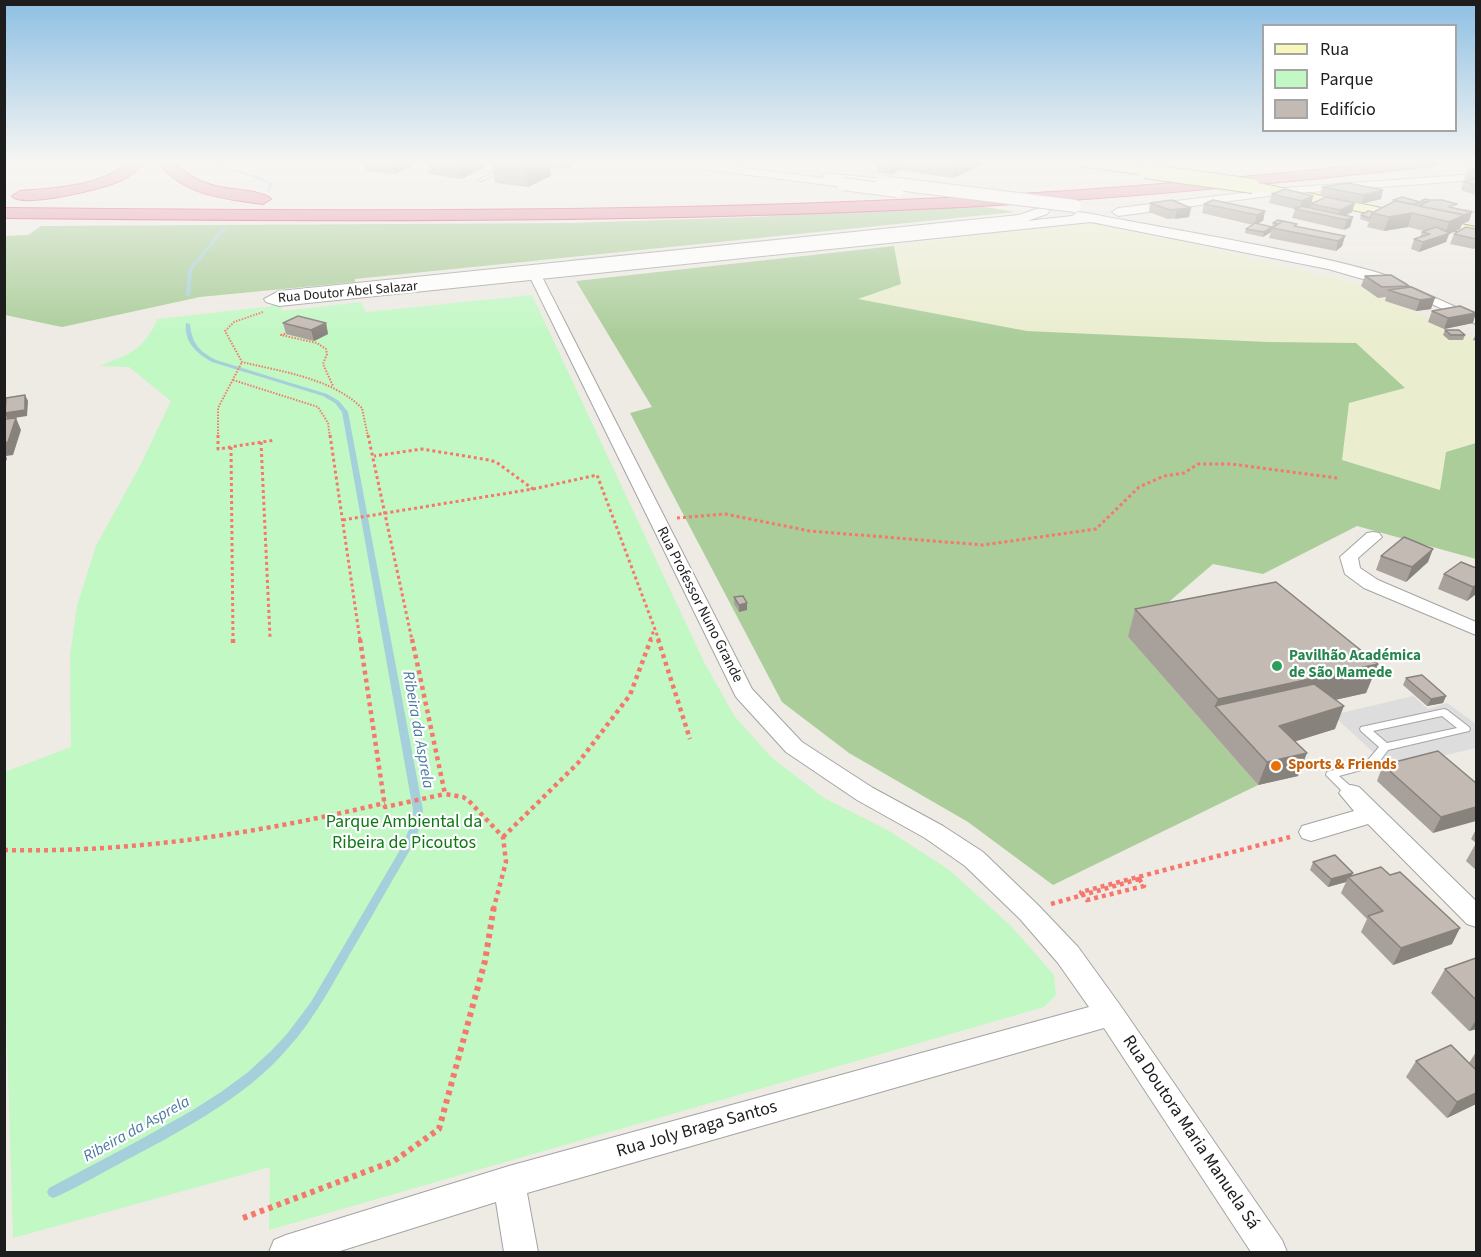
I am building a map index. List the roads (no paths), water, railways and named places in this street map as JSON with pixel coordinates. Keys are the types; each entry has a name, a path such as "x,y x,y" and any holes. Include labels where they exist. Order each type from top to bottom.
{"highway":[{"path":"4,223 44,221"}],"main road":[{"path":"1426,221 1476,231"}],"street":[{"name":"Rua Doutor Abel Salazar","path":"1006,221 533,272 279,302 271,298 279,295 533,272 1064,221"},
{"path":"1106,221 1369,275 1403,287"},
{"path":"1158,221 1336,256 1382,273 1403,287 1445,308 1476,320"},
{"path":"1175,234 1188,227"},
{"name":"Rua Professor Nuno Grande","path":"533,272 743,692 794,747 865,795 933,832 974,859 1029,912 1068,955 1110,1014"},
{"path":"1373,537 1349,557 1351,570 1371,585 1476,629"},
{"path":"1350,793 1476,917"},
{"path":"1305,833 1372,814"},
{"name":"Rua Joly Braga Santos","path":"286,1252 509,1182 1110,1014"},
{"name":"Rua Doutora Maria Manuela Sá","path":"1110,1014 1270,1252"},
{"path":"509,1182 520,1252"}],"lane":[{"path":"1350,793 1331,775 1372,763 1385,747 1465,729 1444,712 1365,729 1385,747"}],"waterway":[{"name":"Ribeira da Asprela","path":"188,295 190,270 225,227"},
{"name":"Ribeira da Asprela","path":"53,1192 197,1114 225,1096 275,1055 315,1005 405,850 416,825 418,810 345,412 337,402 325,395 208,358 198,351 192,342 188,324"}],"place":[{"name":"Pavilhão Académica de São Mamede","path":"1277,666"},
{"name":"Sports & Friends","path":"1276,766"}],"park label":[{"name":"Parque Ambiental da Ribeira de Picoutos","path":"404,833"}]}
